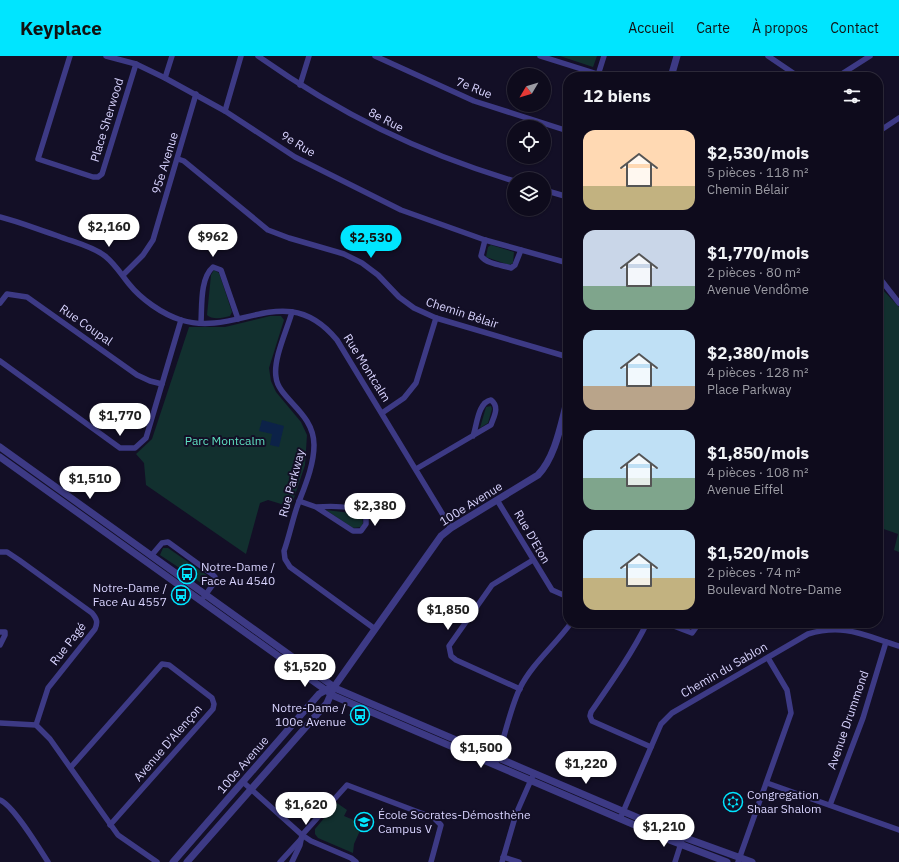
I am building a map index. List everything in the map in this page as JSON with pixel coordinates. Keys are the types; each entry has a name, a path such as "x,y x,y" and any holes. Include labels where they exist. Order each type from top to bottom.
{"street":[{"name":"Place Sherwood","path":"70,56 38,159 93,177 98,177 102,174 136,64"},
{"name":"9e Rue","path":"106,56 136,64 196,94 225,111 295,157 401,210 485,240 563,262"},
{"path":"165,78 172,56"},
{"path":"225,111 241,56"},
{"name":"8e Rue","path":"258,56 300,85 375,128 422,150 475,170 507,179"},
{"path":"300,85 309,56"},
{"name":"7e Rue","path":"376,56 474,101 563,129"},
{"path":"540,56 589,72"},
{"path":"599,72 604,56"},
{"path":"672,72 677,56"},
{"path":"768,56 792,72"},
{"path":"845,72 870,56"},
{"name":"95e Avenue","path":"123,275 143,255 153,240 196,94"},
{"path":"883,129 899,118"},
{"name":"Chemin Bélair","path":"178,159 184,161 268,230 289,238 344,254 362,263 378,275 399,297 436,318 563,356"},
{"path":"551,192 563,196"},
{"name":"Rue Montcalm","path":"0,217 96,250 111,262 137,292 149,303 181,320 220,322 273,310 292,312 312,318 330,332 382,413 451,528"},
{"path":"485,240 481,256 483,260 510,268 515,265 521,250"},
{"path":"201,322 207,271 213,267 221,270 238,319"},
{"path":"883,286 899,303"},
{"name":"Rue Coupal","path":"0,303 7,294 27,297 137,375 150,381 162,384"},
{"name":"Rue Parkway","path":"292,312 275,368 276,379 278,384 307,419 314,445 313,456 284,551 285,559 290,567 375,628"},
{"path":"382,413 404,398 416,383 436,318"},
{"path":"0,361 120,448 135,448 146,438 181,320"},
{"path":"416,469 473,436 491,425 497,408 495,403 491,400 486,401 482,405 473,436"},
{"name":"100e Avenue","path":"187,862 327,702 328,693 334,687 441,536 451,528 538,475 544,469 552,451 563,415"},
{"path":"0,447 334,687 496,761 530,780 680,844 727,862"},
{"path":"0,458 328,693 496,761 534,773 739,860 752,862"},
{"name":"Rue D'Eton","path":"497,500 552,590 563,595"},
{"path":"300,501 316,507 353,531 361,531 366,524 366,516 360,510 329,506 316,507"},
{"path":"152,556 160,545 165,542 214,576 214,582 201,602"},
{"name":"Rue Pagé","path":"0,552 7,552 19,560 97,618 98,624 95,629 48,688 36,725"},
{"path":"520,689 456,660 450,656 449,646 492,585 533,560"},
{"path":"496,761 520,689 531,670 555,644 567,628"},
{"path":"644,628 631,655 606,689 590,716 592,721 651,747"},
{"path":"679,628 692,633 696,628"},
{"name":"Chemin du Sablon","path":"620,819 662,724 672,713 808,634 823,630 843,629 899,646"},
{"path":"0,632 5,632 6,635 0,645"},
{"name":"Avenue Drummond","path":"830,805 862,718 886,642"},
{"path":"739,860 791,712 787,690 768,658"},
{"name":"Avenue D'Alençon","path":"71,767 162,664 169,665 212,698 214,704 213,709 110,825"},
{"name":"100e Avenue","path":"173,862 319,694 328,693"},
{"path":"0,723 36,725 50,739 71,767 118,835 157,862"},
{"path":"519,862 502,860 516,814 534,773"},
{"path":"243,782 301,837 351,858 356,862"},
{"path":"767,783 899,830"},
{"path":"280,862 347,784 434,818 441,825 432,862"},
{"path":"0,800 5,802 48,862"},
{"path":"292,862 300,845 301,837"},
{"path":"675,862 683,837"}],"green space":[{"path":"560,56 597,56 593,67"},
{"path":"491,245 514,252 513,263 509,265 486,257 488,247"},
{"path":"214,270 219,273 232,312 230,316 215,318 207,315 211,275"},
{"path":"883,290 899,307 899,552 894,550 898,534 883,529"},
{"name":"Parc Montcalm","path":"270,316 281,316 284,320 269,368 271,381 276,392 301,422 307,435 305,465 291,507 268,500 260,503 246,554 146,485 144,463 136,454 152,439 189,327 225,327"},
{"path":"491,406 492,409 488,423 480,428 486,407"},
{"path":"326,510 359,514 362,517 363,523 361,527 353,528"},
{"path":"163,548 168,548 208,576 209,581 205,586 190,575 191,573 187,573 160,555"},
{"path":"337,803 347,810 344,816 363,824 354,844 353,853 318,838 315,834 315,829"}],"water":[{"path":"262,420 284,426 279,447 270,445 272,434 259,431"}],"place":[{"name":"Notre-Dame / Face Au 4540","path":"187,574"},
{"name":"Notre-Dame / Face Au 4557","path":"181,595"},
{"name":"Notre-Dame / 100e Avenue","path":"360,715"},
{"name":"Congregation Shaar Shalom","path":"733,802"},
{"name":"École Socrates-Démosthène Campus V","path":"364,822"}]}
